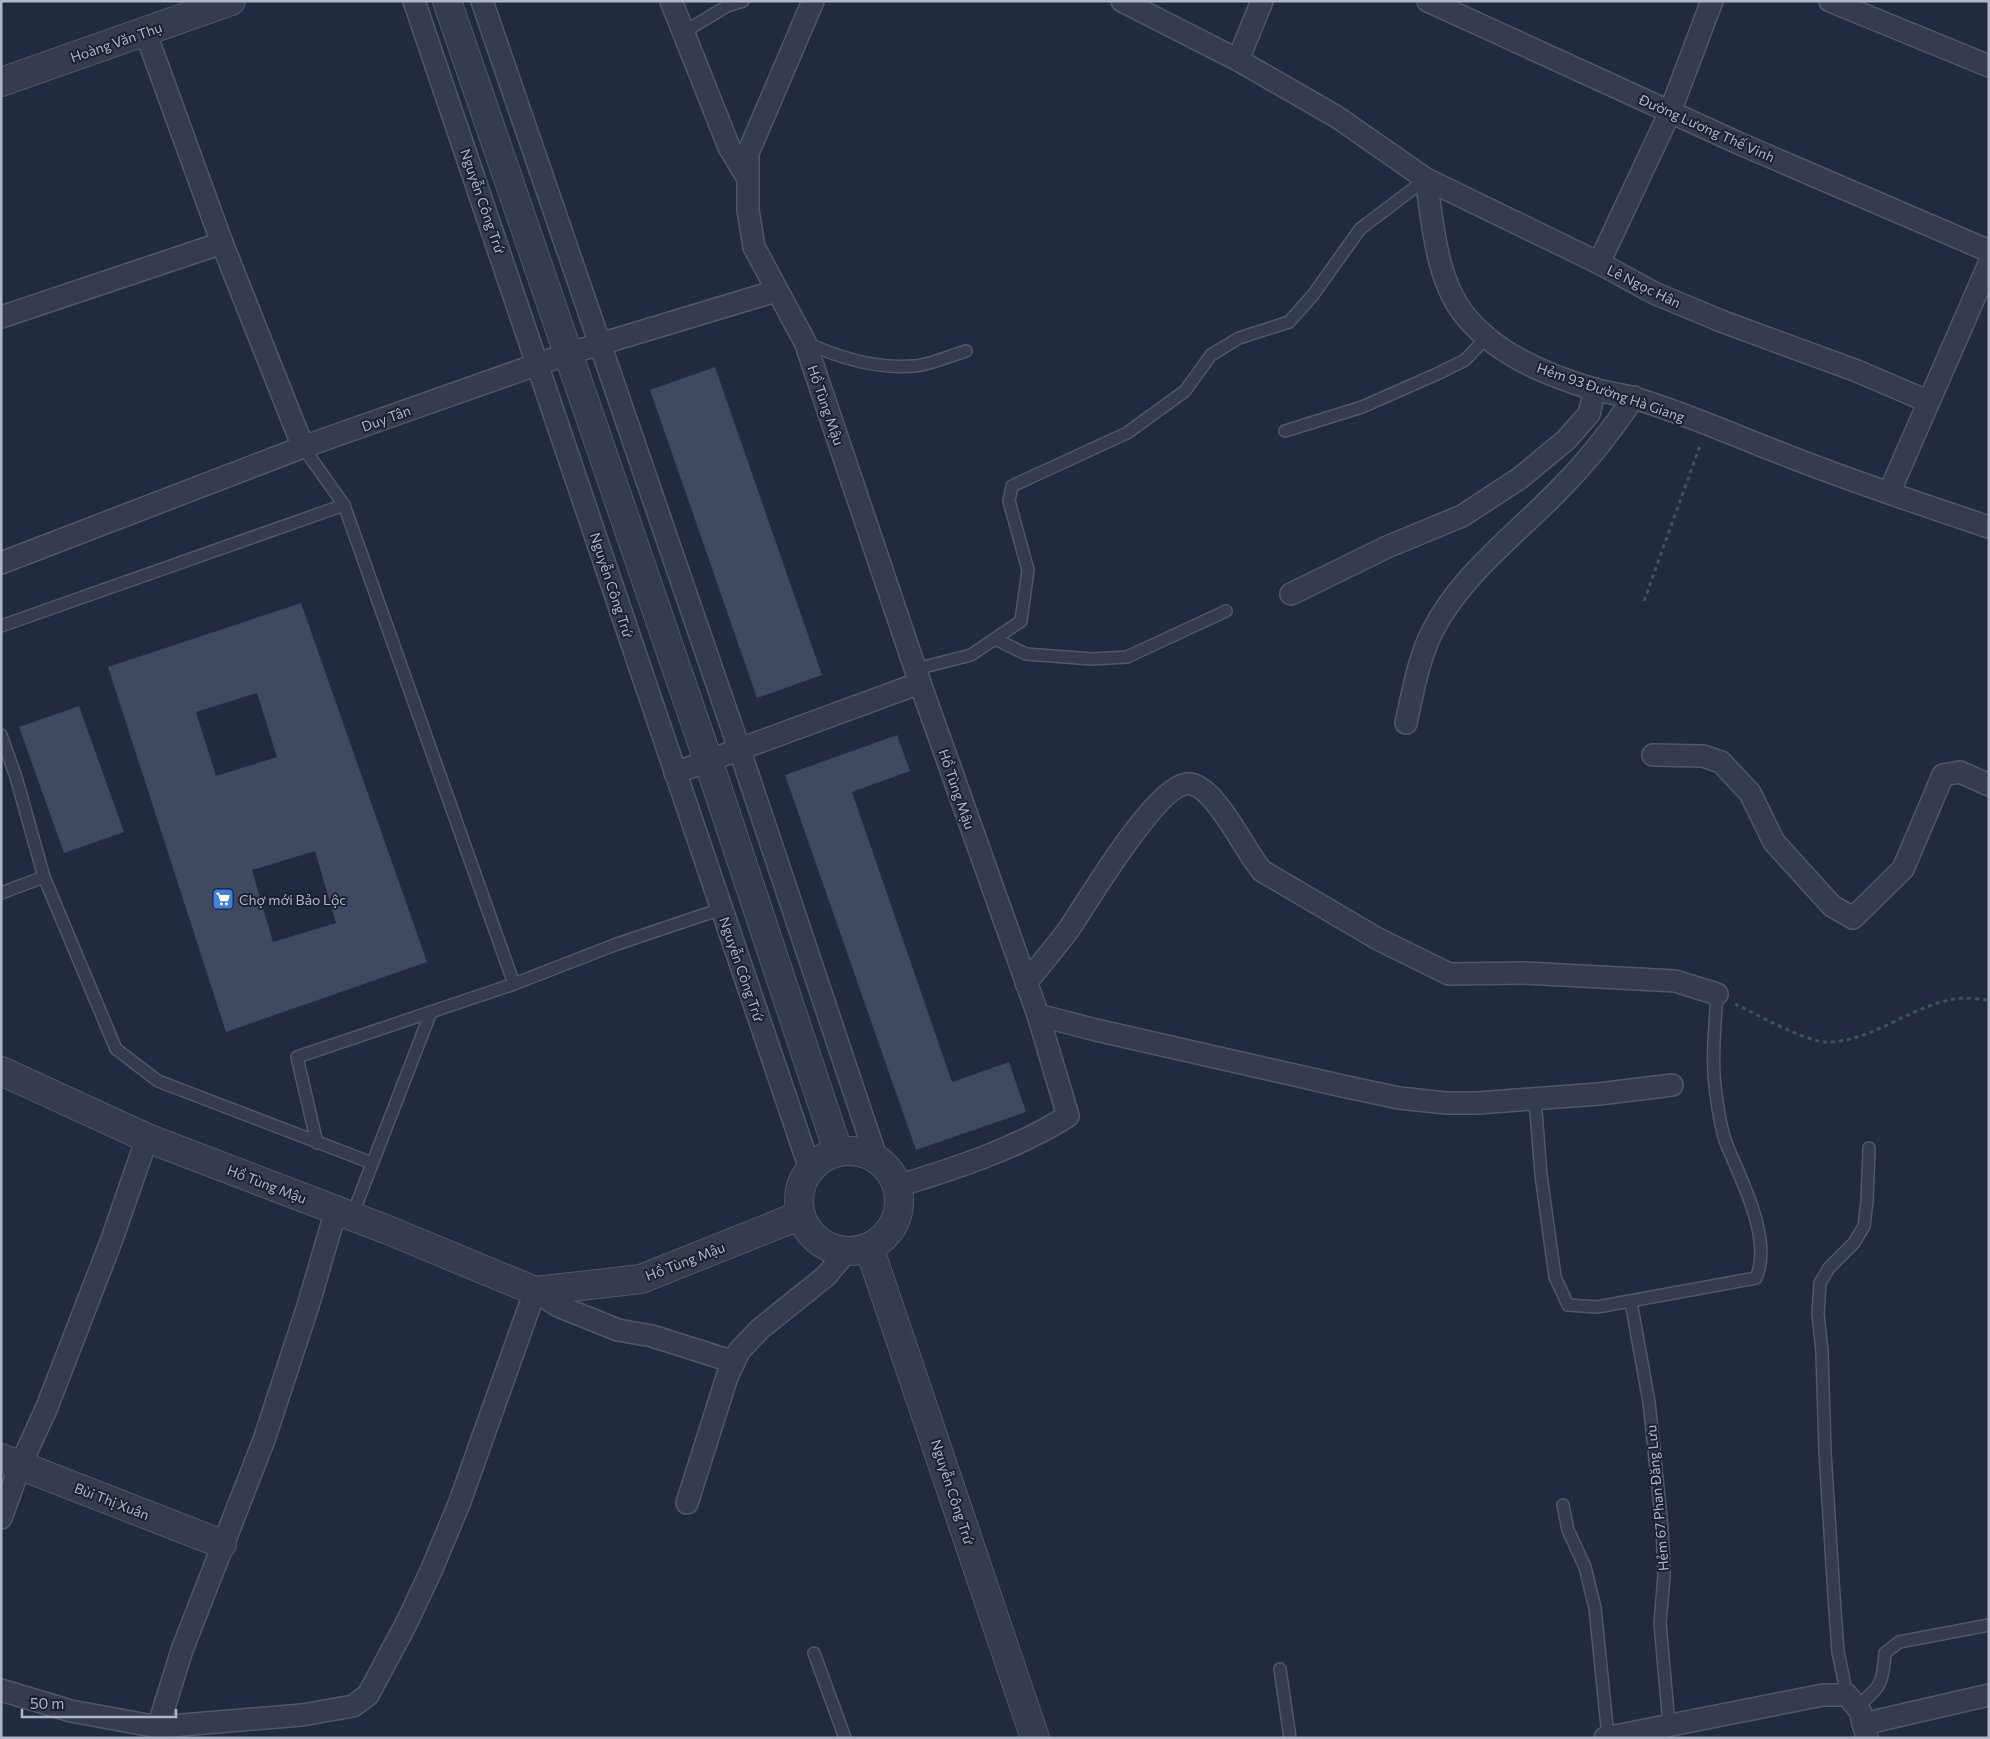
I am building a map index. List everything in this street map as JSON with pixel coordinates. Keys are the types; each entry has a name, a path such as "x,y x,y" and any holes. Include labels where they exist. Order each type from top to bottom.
{"street":[{"name":"Hoàng Văn Thụ","path":"1,82 231,1"},
{"name":"Nguyễn Công Trứ","path":"414,1 539,364 675,773 810,1169"},
{"path":"447,1 570,353 838,1151"},
{"path":"482,1 602,343 740,748 876,1157"},
{"path":"671,1 729,147 747,177"},
{"name":"Hồ Tùng Mậu","path":"812,1 748,153 748,210 754,247 776,292 805,342 918,676 1038,1015 1068,1116 1036,1136 942,1172 898,1186"},
{"path":"1122,1 1238,60 1337,117 1426,179 1599,263"},
{"path":"1238,60 1262,1"},
{"name":"Đường Lương Thế Vinh","path":"1428,1 1670,112 1989,251"},
{"name":"Lê Ngọc Hân","path":"1712,1 1670,112 1599,263 1654,293 1712,318 1857,371 1927,401"},
{"path":"1830,1 1989,66"},
{"path":"145,31 222,243 304,448"},
{"name":"Hẻm 93 Đường Hà Giang","path":"1426,179 1439,252 1453,298 1466,318 1486,338 1539,370 1595,389 1634,398 1889,493 1989,527"},
{"path":"1,317 222,243"},
{"path":"1889,493 1927,401 1989,264"},
{"name":"Duy Tân","path":"1,563 304,448 570,353 776,292"},
{"path":"1291,594 1387,547 1462,516 1520,478 1566,440 1589,414 1595,389"},
{"path":"1406,723 1416,677 1432,632 1460,589 1500,545 1558,492 1607,437 1634,398"},
{"path":"675,773 918,676"},
{"path":"1653,755 1703,756 1721,762 1750,793 1774,842 1832,906 1853,918 1903,869 1943,775 1960,772 1989,785"},
{"path":"1026,983 1067,932 1136,829 1155,806 1179,785 1191,784 1204,790 1226,815 1251,858 1262,872 1378,939 1449,974 1525,973 1675,981 1717,994"},
{"path":"1038,1015 1096,1030 1399,1098 1446,1103 1535,1099 1672,1085"},
{"name":"Hồ Tùng Mậu","path":"1,1071 147,1138 344,1213 535,1291 558,1306 618,1330 652,1336 734,1362"},
{"path":"1,1518 10,1462 50,1398 112,1239 147,1138"},
{"path":"687,1503 727,1377 740,1351 760,1329 857,1249 880,1241 895,1222 899,1211 898,1186 885,1165 876,1157 853,1150 838,1151 818,1160 810,1169 800,1191 801,1215 813,1236 828,1247 857,1249"},
{"path":"158,1727 182,1650 264,1440 308,1306 344,1213"},
{"name":"Hồ Tùng Mậu","path":"535,1291 641,1279 801,1215"},
{"name":"Nguyễn Công Trứ","path":"857,1249 1035,1738"},
{"path":"1,1690 71,1711 158,1727 302,1715 353,1706 368,1695 406,1624 459,1504 535,1291"},
{"name":"Bùi Thị Xuân","path":"10,1462 222,1544"},
{"path":"1607,1737 1822,1695 1858,1716 1989,1695"}],"lane":[{"path":"684,32 727,6 743,1"},
{"path":"918,676 971,655 1021,620 1028,570 1009,501 1012,486 1126,433 1185,391 1211,356 1239,338 1288,322 1313,295 1360,228 1426,179"},
{"path":"1285,431 1362,407 1437,374 1465,360 1486,338"},
{"path":"805,342 825,351 876,364 915,366 966,351"},
{"path":"304,448 344,505 514,984"},
{"path":"1,626 344,505"},
{"path":"995,639 1026,654 1092,659 1126,657 1226,611"},
{"path":"1,735 16,777 44,877 116,1049 158,1081 372,1163"},
{"path":"1,894 44,877"},
{"path":"318,1143 297,1056 514,984 617,944 721,908"},
{"path":"1535,1099 1541,1175 1555,1277 1568,1305 1597,1307 1756,1278 1761,1265 1759,1237 1745,1187 1725,1141 1716,1093 1717,994"},
{"path":"344,1213 372,1163 431,1012"},
{"path":"1858,1716 1838,1652 1825,1452 1822,1352 1818,1314 1820,1283 1829,1268 1854,1243 1864,1226 1869,1148"},
{"name":"Hẻm 67 Phan Đăng Lưu","path":"1631,1302 1649,1402 1662,1527 1664,1576 1660,1623 1669,1725"},
{"path":"1563,1505 1568,1530 1585,1567 1595,1608 1607,1737"},
{"path":"1858,1716 1877,1690 1884,1673 1885,1653 1899,1642 1989,1625"},
{"path":"814,1653 845,1738"},
{"path":"1280,1669 1290,1738"}],"path":[{"path":"1644,601 1706,425"},
{"path":"1717,994 1791,1031 1826,1042 1859,1036 1928,1006 1955,998 1989,1000"}],"building":[{"path":"715,367 822,675 757,698 650,390"},
{"path":"301,603 427,962 226,1032 108,667","holes":["257,693 277,757 216,776 196,712","315,851 336,923 273,942 252,870"]},
{"path":"79,706 124,832 64,853 19,727"},
{"path":"897,735 910,771 852,792 952,1082 1009,1062 1026,1112 916,1150 785,775"}],"place":[{"name":"Chợ mới Bảo Lộc","path":"223,899"}]}
